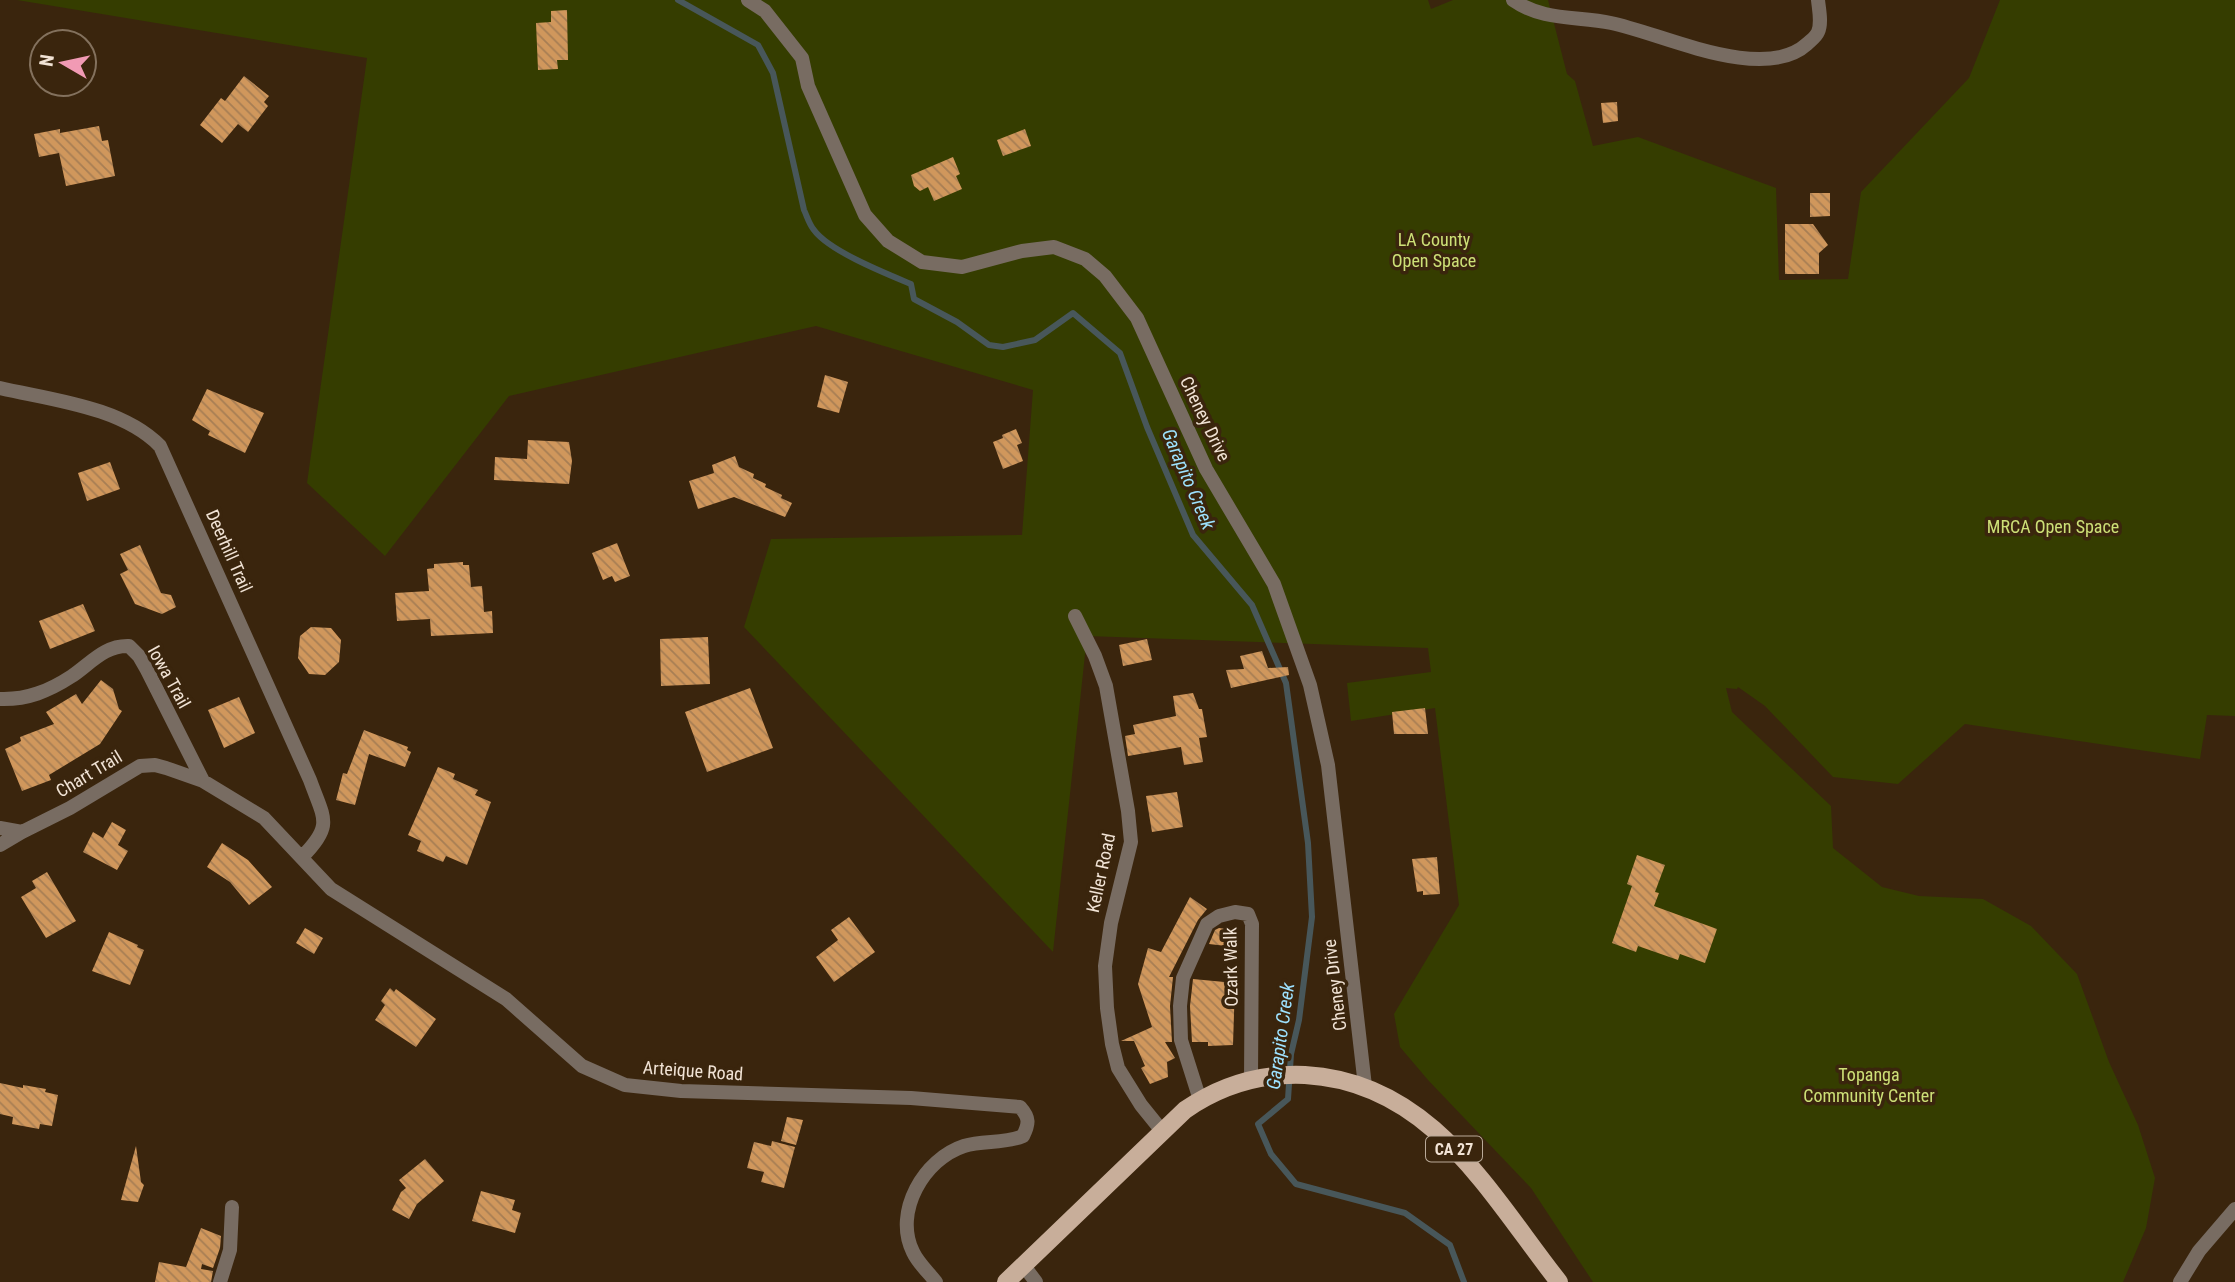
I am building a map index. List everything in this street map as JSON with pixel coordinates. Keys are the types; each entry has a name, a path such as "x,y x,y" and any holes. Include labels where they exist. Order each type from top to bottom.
{"main road":[{"name":"CA 27","path":"1006,1282 1161,1131 1200,1100 1225,1087 1259,1078 1308,1075 1332,1077 1365,1086 1389,1097 1449,1144 1477,1175 1559,1282"}],"street":[{"name":"Cheney Drive","path":"748,0 765,11 802,58 808,86 866,215 888,241 922,262 962,267 1022,251 1054,247 1085,259 1105,276 1138,318 1206,469 1274,584 1310,685 1328,765 1365,1086"},
{"path":"1513,0 1540,14 1612,23 1718,55 1766,58 1801,50 1817,35 1818,0"},
{"name":"Deerhill Trail","path":"0,388 117,417 147,433 160,446 310,780 324,820 323,832 302,857"},
{"name":"Keller Road","path":"1075,616 1106,686 1132,842 1111,923 1105,966 1112,1044 1118,1068 1161,1131"},
{"name":"Iowa Trail","path":"0,699 17,700 37,695 70,677 115,646 129,646 147,670 203,781"},
{"name":"Chart Trail","path":"0,845 70,808 140,766 155,765 203,781"},
{"name":"Arteique Road","path":"203,781 264,818 331,889 506,999 582,1066 625,1084 681,1091 911,1098 1020,1107 1027,1115 1028,1125 1023,1136 1012,1141 967,1145 956,1149 931,1167 919,1182 909,1208 908,1236 912,1250 936,1282"},
{"path":"0,828 22,832"},
{"name":"Ozark Walk","path":"1200,1100 1181,1040 1183,978 1208,924 1219,916 1235,912 1248,914 1252,924 1259,1078"},
{"path":"220,1282 230,1250 232,1207"},
{"path":"2180,1282 2199,1251 2235,1209"},
{"path":"1024,1266 1036,1282"}],"green space":[{"path":"17,0 1428,0 1431,9 1453,0 1548,0 1567,74 1575,81 1593,146 1638,137 1776,188 1779,280 1848,279 1861,192 1969,78 2000,0 2235,0 2235,716 2207,715 2200,759 1965,724 1898,784 1833,777 1765,706 1738,687 1726,688 1732,712 1831,806 1833,848 1882,887 1919,896 1983,899 2031,926 2077,974 2109,1062 2138,1125 2155,1178 2146,1228 2123,1282 1593,1282 1531,1188 1400,1047 1394,1014 1459,905 1435,708 1351,721 1347,683 1431,672 1428,648 1087,636 1053,952 744,627 771,539 1022,535 1033,390 816,326 509,396 385,556 307,483 367,58"}],"building":[{"path":"567,10 568,60 557,60 558,69 538,70 536,23 551,22 551,11"},
{"path":"244,76 269,96 264,102 268,106 248,132 238,124 222,143 200,125 221,98 225,101"},
{"path":"1617,102 1618,121 1603,123 1601,103"},
{"path":"99,126 102,141 108,140 115,176 66,186 59,153 39,157 34,134 60,129 60,133"},
{"path":"1025,129 1031,146 1003,156 997,140"},
{"path":"953,157 960,174 956,176 962,189 934,201 928,187 920,191 914,186 911,175"},
{"path":"1810,193 1830,193 1830,216 1810,217"},
{"path":"1785,224 1813,224 1828,245 1819,253 1819,274 1785,274"},
{"path":"825,375 848,382 839,413 817,407"},
{"path":"207,389 264,413 245,453 208,435 210,431 192,420"},
{"path":"1016,429 1022,443 1017,445 1023,461 1003,469 993,442"},
{"path":"528,440 569,442 572,461 569,484 494,480 495,457 527,459"},
{"path":"735,456 739,467 754,474 753,478 792,503 785,517 734,497 698,509 689,481 714,473 712,465"},
{"path":"110,462 120,489 87,501 78,473"},
{"path":"617,543 630,576 615,582 612,576 603,580 592,553"},
{"path":"140,545 161,593 171,595 176,607 162,614 135,604 120,574 128,570 120,554"},
{"path":"463,562 463,565 469,565 471,587 482,586 484,612 492,611 493,633 431,636 430,619 397,621 395,593 429,591 427,569 434,568 434,564"},
{"path":"83,604 95,631 50,649 39,621"},
{"path":"311,627 331,628 341,640 339,662 325,675 309,674 298,658 300,636"},
{"path":"708,637 710,684 661,686 660,639"},
{"path":"1147,639 1152,660 1123,666 1119,645"},
{"path":"1262,651 1268,668 1288,667 1289,675 1231,688 1226,670 1244,669 1240,656"},
{"path":"101,680 113,689 122,711 100,744 49,775 51,780 22,791 5,749 21,741 20,737 54,724 46,712 76,694 82,704"},
{"path":"750,688 773,748 707,772 685,712"},
{"path":"1193,693 1199,709 1202,709 1207,737 1199,738 1203,762 1184,765 1181,747 1128,756 1125,736 1135,734 1133,725 1176,716 1173,696"},
{"path":"239,697 255,733 224,748 208,710"},
{"path":"1425,708 1428,734 1394,734 1392,712"},
{"path":"364,730 408,747 407,750 411,752 405,767 369,754 355,805 336,800 343,773 347,774"},
{"path":"438,767 455,774 453,779 478,790 475,795 491,802 467,865 446,856 443,862 417,851 421,841 408,835"},
{"path":"1177,792 1183,827 1152,832 1146,796"},
{"path":"112,822 126,830 118,845 128,851 117,870 83,852 93,832 103,838"},
{"path":"222,843 248,860 272,887 249,905 230,882 207,867"},
{"path":"1637,855 1665,865 1655,892 1659,893 1654,906 1717,929 1705,963 1680,954 1678,960 1638,946 1636,952 1612,943 1632,886 1627,884"},
{"path":"1437,857 1440,894 1423,895 1423,891 1417,892 1412,859"},
{"path":"47,872 76,921 46,938 21,897 36,888 32,881"},
{"path":"1190,897 1207,909 1198,920 1169,977 1173,977 1170,1006 1172,1042 1165,1042 1175,1058 1167,1062 1168,1077 1150,1084 1141,1068 1145,1066 1134,1041 1121,1041 1152,1027 1138,984 1148,948 1161,952"},
{"path":"849,917 875,952 834,982 816,957 838,940 831,930"},
{"path":"305,928 323,938 314,954 296,943"},
{"path":"1215,930 1238,930 1235,947 1209,944"},
{"path":"109,932 144,950 130,985 92,971"},
{"path":"1193,979 1235,983 1233,1045 1208,1046 1208,1042 1192,1042 1190,1006"},
{"path":"390,988 394,992 396,989 436,1019 416,1047 375,1020 385,1005 381,1001"},
{"path":"0,1083 46,1089 45,1092 58,1095 52,1126 40,1124 39,1129 12,1124 13,1117 0,1114"},
{"path":"787,1117 803,1120 796,1145 781,1141"},
{"path":"772,1141 795,1147 784,1188 761,1182 764,1172 747,1168 754,1142 771,1146"},
{"path":"136,1146 141,1182 144,1185 138,1202 121,1200"},
{"path":"425,1159 444,1181 417,1204 409,1219 392,1210 406,1188 399,1180"},
{"path":"481,1191 515,1200 512,1210 521,1213 515,1233 472,1221"},
{"path":"201,1228 221,1236 213,1268 202,1264 201,1269 213,1271 211,1282 155,1282 159,1262 186,1267"}],"waterway":[{"name":"Garapito Creek","path":"678,0 758,45 773,73 804,210 812,228 821,238 859,261 911,284 914,299 957,322 989,345 1003,347 1035,340 1073,313 1120,353 1147,427 1193,535 1252,605 1286,683 1308,843 1312,917 1299,1020 1291,1054 1288,1099 1258,1124 1271,1154 1296,1184 1405,1213 1450,1245 1464,1282"}],"park label":[{"name":"LA County Open Space","path":"1434,250"},
{"name":"MRCA Open Space","path":"2053,527"},
{"name":"Topanga Community Center","path":"1869,1085"}]}
